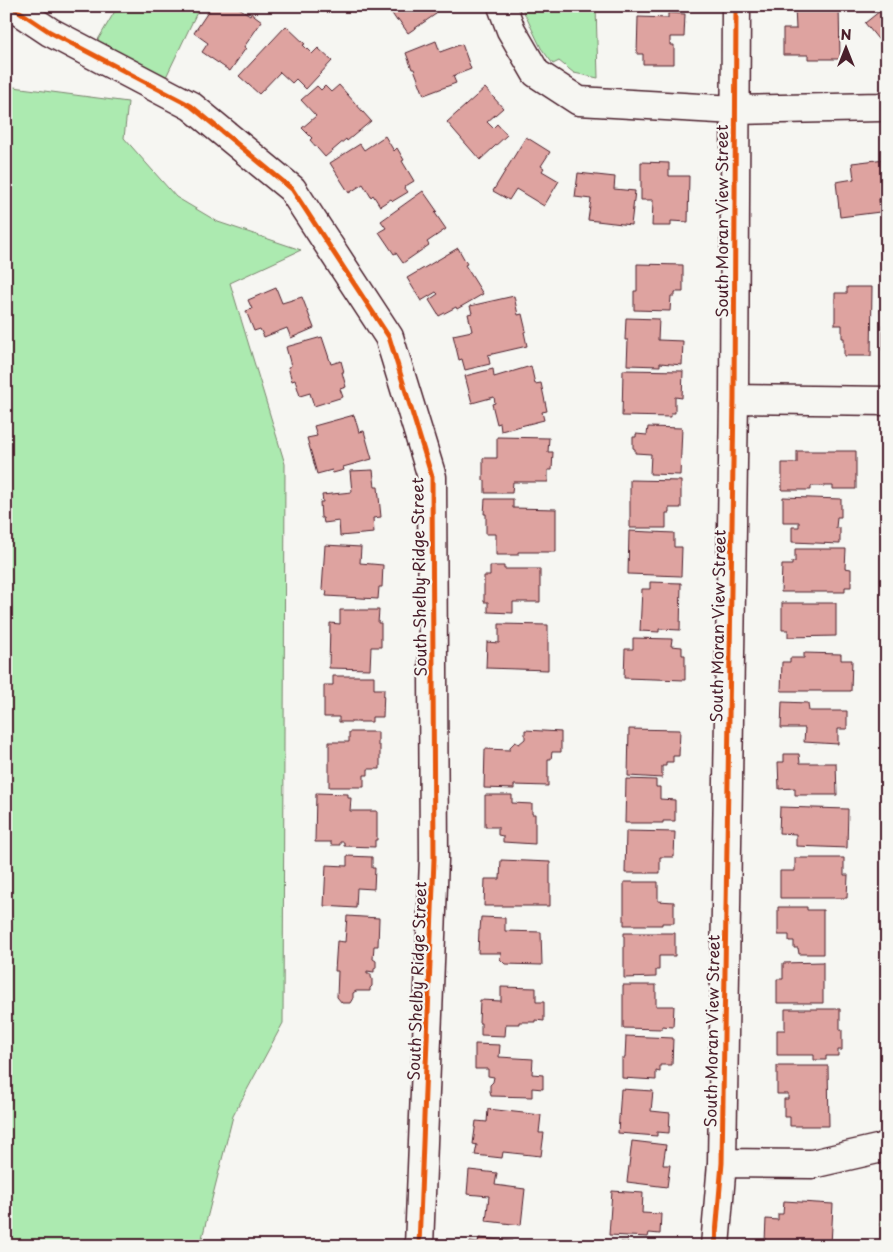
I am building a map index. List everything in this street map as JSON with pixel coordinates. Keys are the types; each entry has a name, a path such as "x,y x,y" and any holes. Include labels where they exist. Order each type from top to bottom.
{"street":[{"name":"South Shelby Ridge Street","path":"11,6 50,32 191,106 292,189 389,337 432,477 434,859 419,1246"},
{"path":"502,6 511,30 536,73 579,101 735,110 881,107 887,105"},
{"name":"South Moran View Street","path":"715,1246 722,1163 734,399 736,6"},
{"path":"734,399 887,401"},
{"path":"722,1163 812,1164 887,1146"}],"green space":[{"path":"118,6 200,6 166,77 96,43"},
{"path":"521,6 596,6 598,78 574,73 559,61 553,64 541,48"},
{"path":"6,86 128,102 124,138 176,197 218,222 301,250 230,283 285,464 283,1023 233,1116 200,1246 6,1246"},
{"path":"887,1174 887,1246 881,1246 881,1177"}],"building":[{"path":"212,6 236,6 262,21 230,71 202,52 208,43 194,33"},
{"path":"387,6 430,6 436,14 408,33"},
{"path":"839,6 840,59 808,59 808,55 783,55 783,29 796,29 795,7"},
{"path":"885,7 887,8 886,49 865,23"},
{"path":"668,13 685,14 684,37 670,37 670,45 674,45 674,64 643,64 643,54 637,54 638,17 668,18"},
{"path":"286,26 305,44 303,45 312,54 318,48 332,61 306,89 296,79 292,83 280,72 259,94 239,76"},
{"path":"436,41 440,52 462,44 471,69 453,76 456,83 424,95 406,53"},
{"path":"339,85 371,121 325,157 310,140 312,138 302,128 316,116 301,100 317,86 321,90 325,86 331,92"},
{"path":"485,88 503,108 487,122 493,128 497,124 507,135 480,160 447,122"},
{"path":"385,136 394,151 397,148 404,160 402,161 414,181 404,187 408,192 380,206 373,195 371,197 363,184 349,193 330,163 360,144 364,150"},
{"path":"526,137 550,152 541,166 544,168 542,171 559,181 544,206 516,189 509,200 493,191"},
{"path":"885,159 886,198 879,199 880,212 840,217 836,182 854,179 852,163"},
{"path":"641,162 669,163 669,176 689,176 688,222 671,221 671,226 652,226 653,200 641,200"},
{"path":"578,173 615,177 614,189 635,191 631,225 588,220 591,199 575,197"},
{"path":"423,191 437,211 435,213 446,229 427,242 429,245 403,263 396,253 394,254 379,232 386,228 381,221"},
{"path":"458,248 467,264 465,265 483,294 457,309 456,307 439,316 429,300 438,294 436,292 421,301 407,278"},
{"path":"637,264 683,265 683,292 675,292 675,296 671,296 670,311 634,310 634,291 637,291"},
{"path":"847,287 872,287 871,356 844,356 842,325 835,325 835,293 847,293"},
{"path":"276,288 282,303 302,297 314,328 291,338 287,328 264,337 260,329 254,331 246,311 252,309 248,300"},
{"path":"514,296 518,315 522,314 527,346 488,355 490,364 465,370 462,359 459,360 453,335 472,331 468,314 472,313 470,306"},
{"path":"626,318 659,319 658,340 683,341 682,365 660,363 660,366 627,365 628,340 625,340"},
{"path":"883,324 887,324 887,351 883,351"},
{"path":"322,337 331,364 341,361 346,387 340,389 343,397 314,406 310,393 300,396 295,380 292,381 288,367 291,366 286,347"},
{"path":"531,366 535,384 541,383 547,411 542,412 544,420 501,431 500,423 497,424 492,404 495,403 494,397 472,403 465,376 493,369 494,377"},
{"path":"623,370 683,371 682,398 675,397 675,413 671,413 671,417 622,416"},
{"path":"354,415 359,432 364,431 372,459 343,467 344,470 333,473 332,470 317,474 307,438 317,436 314,426"},
{"path":"648,427 682,428 680,475 650,474 651,454 635,453 633,437 636,437 636,434 647,435"},
{"path":"497,437 549,438 548,452 553,452 552,470 548,470 548,482 513,482 512,493 485,493 483,458 497,458"},
{"path":"797,451 856,451 856,489 833,489 833,486 811,486 811,490 782,490 782,463 797,463"},
{"path":"373,470 375,487 378,487 381,517 373,518 374,533 340,536 339,521 324,523 323,518 321,518 320,502 323,502 322,495 352,492 350,471"},
{"path":"630,480 681,481 681,508 669,508 669,513 666,513 666,528 630,528"},
{"path":"783,497 841,499 841,517 837,517 836,528 840,528 840,544 792,542 792,527 799,527 799,522 783,522"},
{"path":"485,499 513,499 513,508 556,509 556,552 518,552 518,555 496,555 496,534 486,534"},
{"path":"629,531 674,533 674,547 682,547 681,576 628,574"},
{"path":"325,545 361,547 360,563 383,565 382,587 379,587 378,599 326,596 327,591 322,590"},
{"path":"795,549 846,549 845,568 851,569 851,587 845,587 845,592 781,592 782,565 792,565 792,562 795,562"},
{"path":"490,566 504,566 504,569 540,569 540,602 513,602 513,613 488,612 488,602 484,602 484,576 490,576"},
{"path":"650,582 681,583 680,630 659,629 659,632 640,631 642,589 650,589"},
{"path":"782,603 836,603 836,636 788,637 788,630 782,630"},
{"path":"340,610 379,610 378,623 381,623 381,647 371,647 370,669 329,668 330,623 340,624"},
{"path":"499,624 548,625 548,670 486,668 487,642 499,643"},
{"path":"633,638 672,639 671,646 682,647 682,655 685,655 685,680 624,678 625,649 633,649"},
{"path":"804,653 841,654 841,660 852,660 851,691 781,691 782,662 790,662 790,658 804,658"},
{"path":"333,676 374,676 374,689 384,689 383,717 372,717 372,722 339,722 339,717 324,717 324,685 333,685"},
{"path":"782,702 808,703 809,711 847,711 847,729 838,729 838,744 804,742 805,728 781,728"},
{"path":"629,729 680,730 679,756 673,756 673,762 666,762 666,766 662,766 662,778 628,776"},
{"path":"525,730 561,732 561,752 552,752 551,759 548,759 548,786 514,785 514,789 484,788 485,749 510,750 510,747 515,742 519,744 525,739"},
{"path":"349,732 378,732 380,769 368,769 368,775 364,775 364,787 329,787 329,742 349,742"},
{"path":"784,754 799,754 800,763 836,763 837,795 795,795 795,788 779,789 778,762 784,762"},
{"path":"626,779 656,780 656,787 660,787 660,799 675,800 675,821 663,821 663,823 625,823"},
{"path":"316,793 348,794 348,798 351,798 350,811 377,811 377,840 375,840 375,847 344,846 344,842 340,842 340,845 331,845 331,842 315,842"},
{"path":"485,795 512,795 512,803 532,804 532,814 535,814 535,844 503,842 503,836 498,835 498,827 485,827"},
{"path":"780,807 848,809 847,848 796,846 796,834 779,833"},
{"path":"626,831 675,832 674,857 660,857 660,873 625,873"},
{"path":"347,856 372,857 372,868 375,868 374,889 357,888 356,908 324,906 326,865 347,866"},
{"path":"795,858 844,858 844,875 848,875 847,898 780,898 780,871 795,871"},
{"path":"501,860 550,862 550,906 484,906 485,879 500,879"},
{"path":"624,882 658,882 658,901 674,902 674,923 662,923 662,925 624,925"},
{"path":"778,907 807,907 807,910 823,910 823,954 799,954 798,948 794,948 794,941 789,941 789,935 778,935"},
{"path":"347,916 379,918 378,946 374,946 373,959 376,961 376,968 374,972 367,971 367,974 371,974 372,979 370,991 356,991 353,993 350,1003 342,1003 337,997 338,971 335,971 337,941 345,942"},
{"path":"481,917 505,918 505,931 541,932 542,965 505,964 500,959 501,953 478,953"},
{"path":"624,933 675,933 675,956 659,956 659,970 656,970 656,977 624,978"},
{"path":"823,962 823,1003 777,1003 777,979 783,979 783,963"},
{"path":"623,985 656,985 656,1006 674,1006 673,1027 662,1026 662,1029 623,1028"},
{"path":"501,987 536,988 536,1002 544,1002 544,1021 535,1020 535,1022 506,1024 505,1036 481,1035 481,1023 479,1023 480,1000 501,1001"},
{"path":"785,1009 840,1009 842,1050 838,1050 838,1056 826,1056 826,1060 814,1060 814,1055 777,1055 777,1030 785,1030"},
{"path":"626,1036 673,1038 672,1065 660,1065 660,1072 656,1071 656,1080 622,1078 622,1058 625,1058"},
{"path":"475,1044 500,1045 499,1057 533,1059 532,1074 543,1075 543,1089 532,1088 532,1097 491,1096 490,1085 494,1077 488,1076 488,1069 475,1069"},
{"path":"777,1066 828,1066 829,1126 790,1126 790,1117 784,1117 784,1099 788,1099 788,1094 777,1094"},
{"path":"621,1089 653,1091 651,1111 670,1113 669,1133 657,1132 657,1136 618,1133"},
{"path":"488,1109 541,1115 539,1133 544,1133 541,1156 503,1152 502,1158 475,1155 477,1145 473,1144 476,1121 487,1122"},
{"path":"632,1141 666,1145 663,1165 670,1165 667,1187 627,1182"},
{"path":"469,1170 497,1173 495,1185 525,1189 521,1225 486,1221 489,1196 467,1194"},
{"path":"612,1191 643,1193 642,1213 661,1214 660,1234 649,1233 648,1237 609,1235"},
{"path":"784,1201 833,1204 831,1246 765,1241 766,1219 778,1220 778,1214 783,1214"},
{"path":"479,1238 512,1241 511,1246 469,1246 470,1242 478,1243"},
{"path":"621,1242 660,1246 620,1246"}],"cycle path":[{"path":"11,6 50,32 191,106 292,189 389,337 432,477 434,859 419,1246"},
{"path":"715,1246 722,1163 734,399 736,6"}]}
